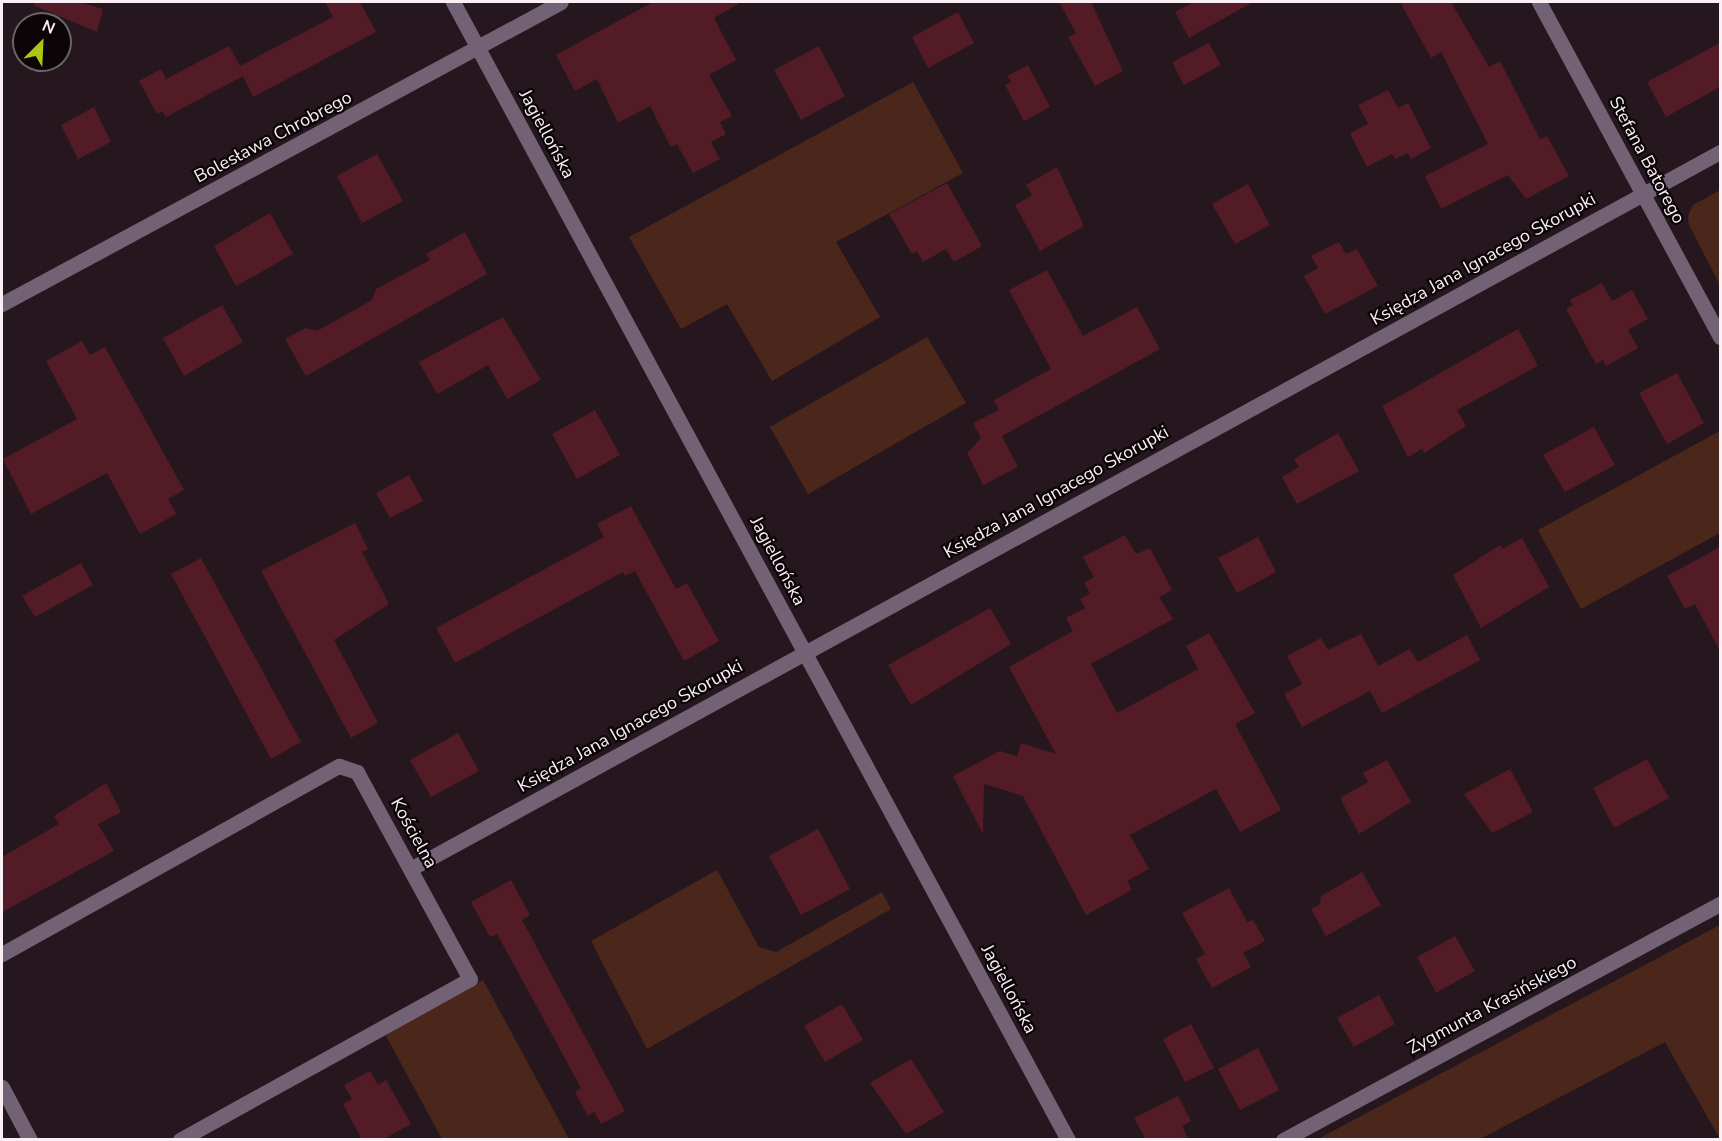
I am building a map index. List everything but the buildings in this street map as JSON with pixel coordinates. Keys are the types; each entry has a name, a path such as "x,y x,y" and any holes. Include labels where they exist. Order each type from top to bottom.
{"street":[{"name":"Jagiellońska","path":"453,2 1068,1140"},
{"name":"Bolesława Chrobrego","path":"2,304 561,2"},
{"name":"Stefana Batorego","path":"1539,2 1720,337"},
{"name":"Księdza Jana Ignacego Skorupki","path":"412,868 1720,153"},
{"name":"Kościelna","path":"2,954 339,766 361,777 470,979 180,1140"},
{"name":"Zygmunta Krasińskiego","path":"1283,1140 1720,904"},
{"path":"2,1087 30,1140"}],"shaded area":[{"path":"913,82 963,173 836,242 880,317 772,381 727,304 681,329 629,237"},
{"path":"1720,190 1720,285 1689,225 1688,216 1693,205"},
{"path":"927,337 966,403 808,494 770,427"},
{"path":"1720,431 1720,533 1581,609 1538,530"},
{"path":"717,870 759,947 776,952 882,892 891,909 647,1049 591,941"},
{"path":"1720,925 1720,1139 1665,1042 1480,1139 1318,1139"},
{"path":"483,980 569,1139 442,1139 385,1034"}]}
